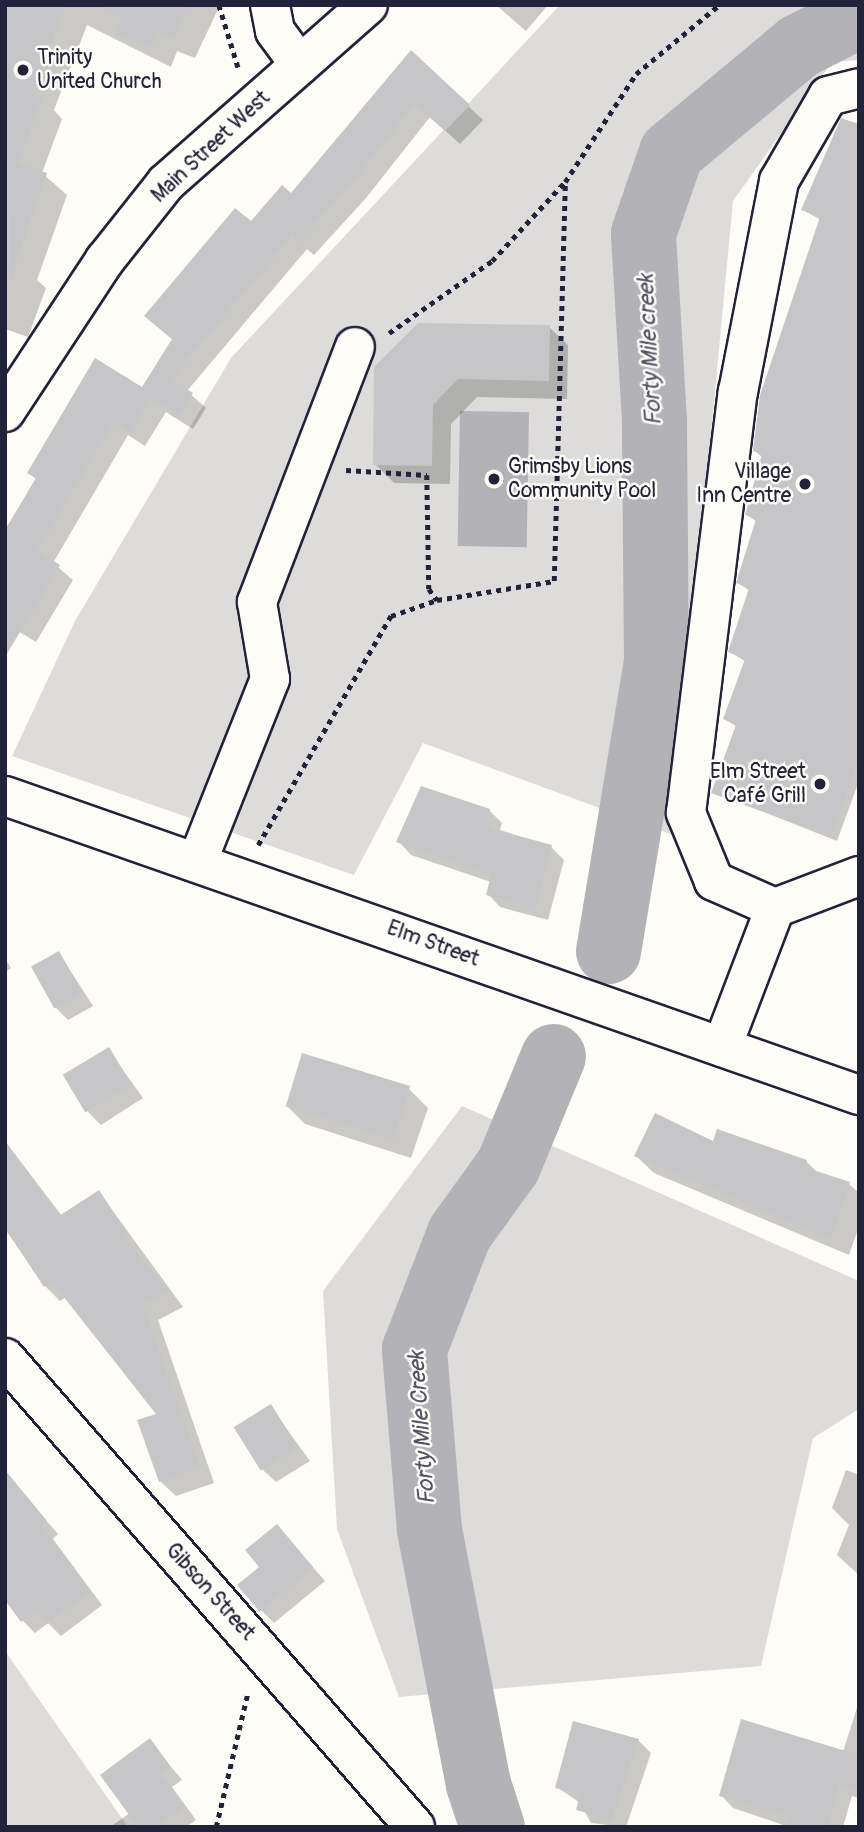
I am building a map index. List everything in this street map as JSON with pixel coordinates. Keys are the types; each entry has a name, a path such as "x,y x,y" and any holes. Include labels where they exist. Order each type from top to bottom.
{"main road":[{"path":"271,5 275,31 300,65"},
{"name":"Main Street West","path":"5,412 105,260 166,183 368,5"},
{"path":"859,88 828,96 779,181 738,392 686,813 714,881 775,908 859,876"},
{"path":"198,860 270,679 257,602 355,347"},
{"name":"Elm Street","path":"5,796 198,860 859,1095"},
{"path":"722,1047 775,908"},
{"name":"Gibson Street","path":"5,1358 415,1827"}],"path":[{"path":"219,5 242,73"},
{"path":"355,347 405,327 492,261 565,182 636,75 719,5"},
{"path":"257,846 391,616 437,600 554,581 565,182"},
{"path":"309,467 430,479 429,589 437,600"},
{"path":"216,1827 259,1647"}],"shaded area":[{"path":"560,5 859,5 859,60 832,62 733,201 673,835 423,743 354,875 12,756 75,621 231,358"},
{"name":"Grimsby Lions Community Pool","path":"460,411 529,412 527,547 458,546"},
{"path":"462,1106 859,1281 859,1409 813,1438 761,1666 399,1697 337,1529 323,1291"},
{"path":"5,1651 128,1827 5,1827"}],"building":[{"name":"Trinity United Church","path":"5,5 66,5 32,93 43,97 18,163 47,173 10,280"},
{"path":"95,5 187,5 174,38 157,32 151,48 115,34 122,18"},
{"path":"411,50 470,105 445,131 415,104 352,183 299,242 292,236 171,379 193,393 179,416 151,399 130,433 113,422 37,551 60,565 5,657 5,530 36,478 27,473 95,358 142,387 172,339 144,316 235,208 251,221 282,185 291,193"},
{"name":"Village Inn Centre","path":"841,118 859,124 859,759 831,836 711,793 736,725 723,719 745,659 728,652 749,588 736,583 756,519 745,515 762,454 753,451 760,395 820,217 801,210"},
{"path":"418,323 550,325 549,381 458,379 433,405 432,466 373,465 374,367"},
{"path":"421,786 490,809 486,823 493,829 552,845 535,908 486,895 491,875 396,842"},
{"path":"59,951 82,993 54,1008 31,967"},
{"path":"109,1047 132,1085 85,1113 63,1075"},
{"path":"302,1053 410,1086 394,1140 286,1107"},
{"path":"655,1113 713,1141 717,1129 807,1160 804,1167 850,1182 831,1239 634,1156"},
{"path":"5,1141 59,1216 99,1190 127,1233 123,1236 170,1292 143,1304 200,1467 159,1482 137,1420 156,1414 52,1282 44,1287 5,1228"},
{"path":"271,1404 298,1447 261,1471 234,1427"},
{"path":"5,1470 47,1521 42,1525 90,1592 47,1624 36,1610 21,1622 5,1600"},
{"path":"277,1524 313,1567 260,1612 237,1585 259,1567 245,1550"},
{"path":"741,1719 859,1755 859,1791 840,1784 827,1827 787,1827 790,1817 719,1796"},
{"path":"573,1721 639,1739 612,1820 576,1810 580,1794 555,1788"},
{"path":"150,1738 170,1766 160,1774 184,1806 156,1827 138,1827 100,1775"}],"waterway":[{"name":"Forty Mile creek","path":"608,951 656,660 654,420 643,233 671,152 798,46 859,15"},
{"name":"Forty Mile Creek","path":"492,1827 478,1784 429,1529 414,1349 459,1233 508,1165 553,1056"}],"place":[{"name":"Trinity United Church","path":"23,70"},
{"name":"Grimsby Lions Community Pool","path":"494,479"},
{"name":"Village Inn Centre","path":"805,484"},
{"name":"Elm Street Café Grill","path":"820,784"}]}
